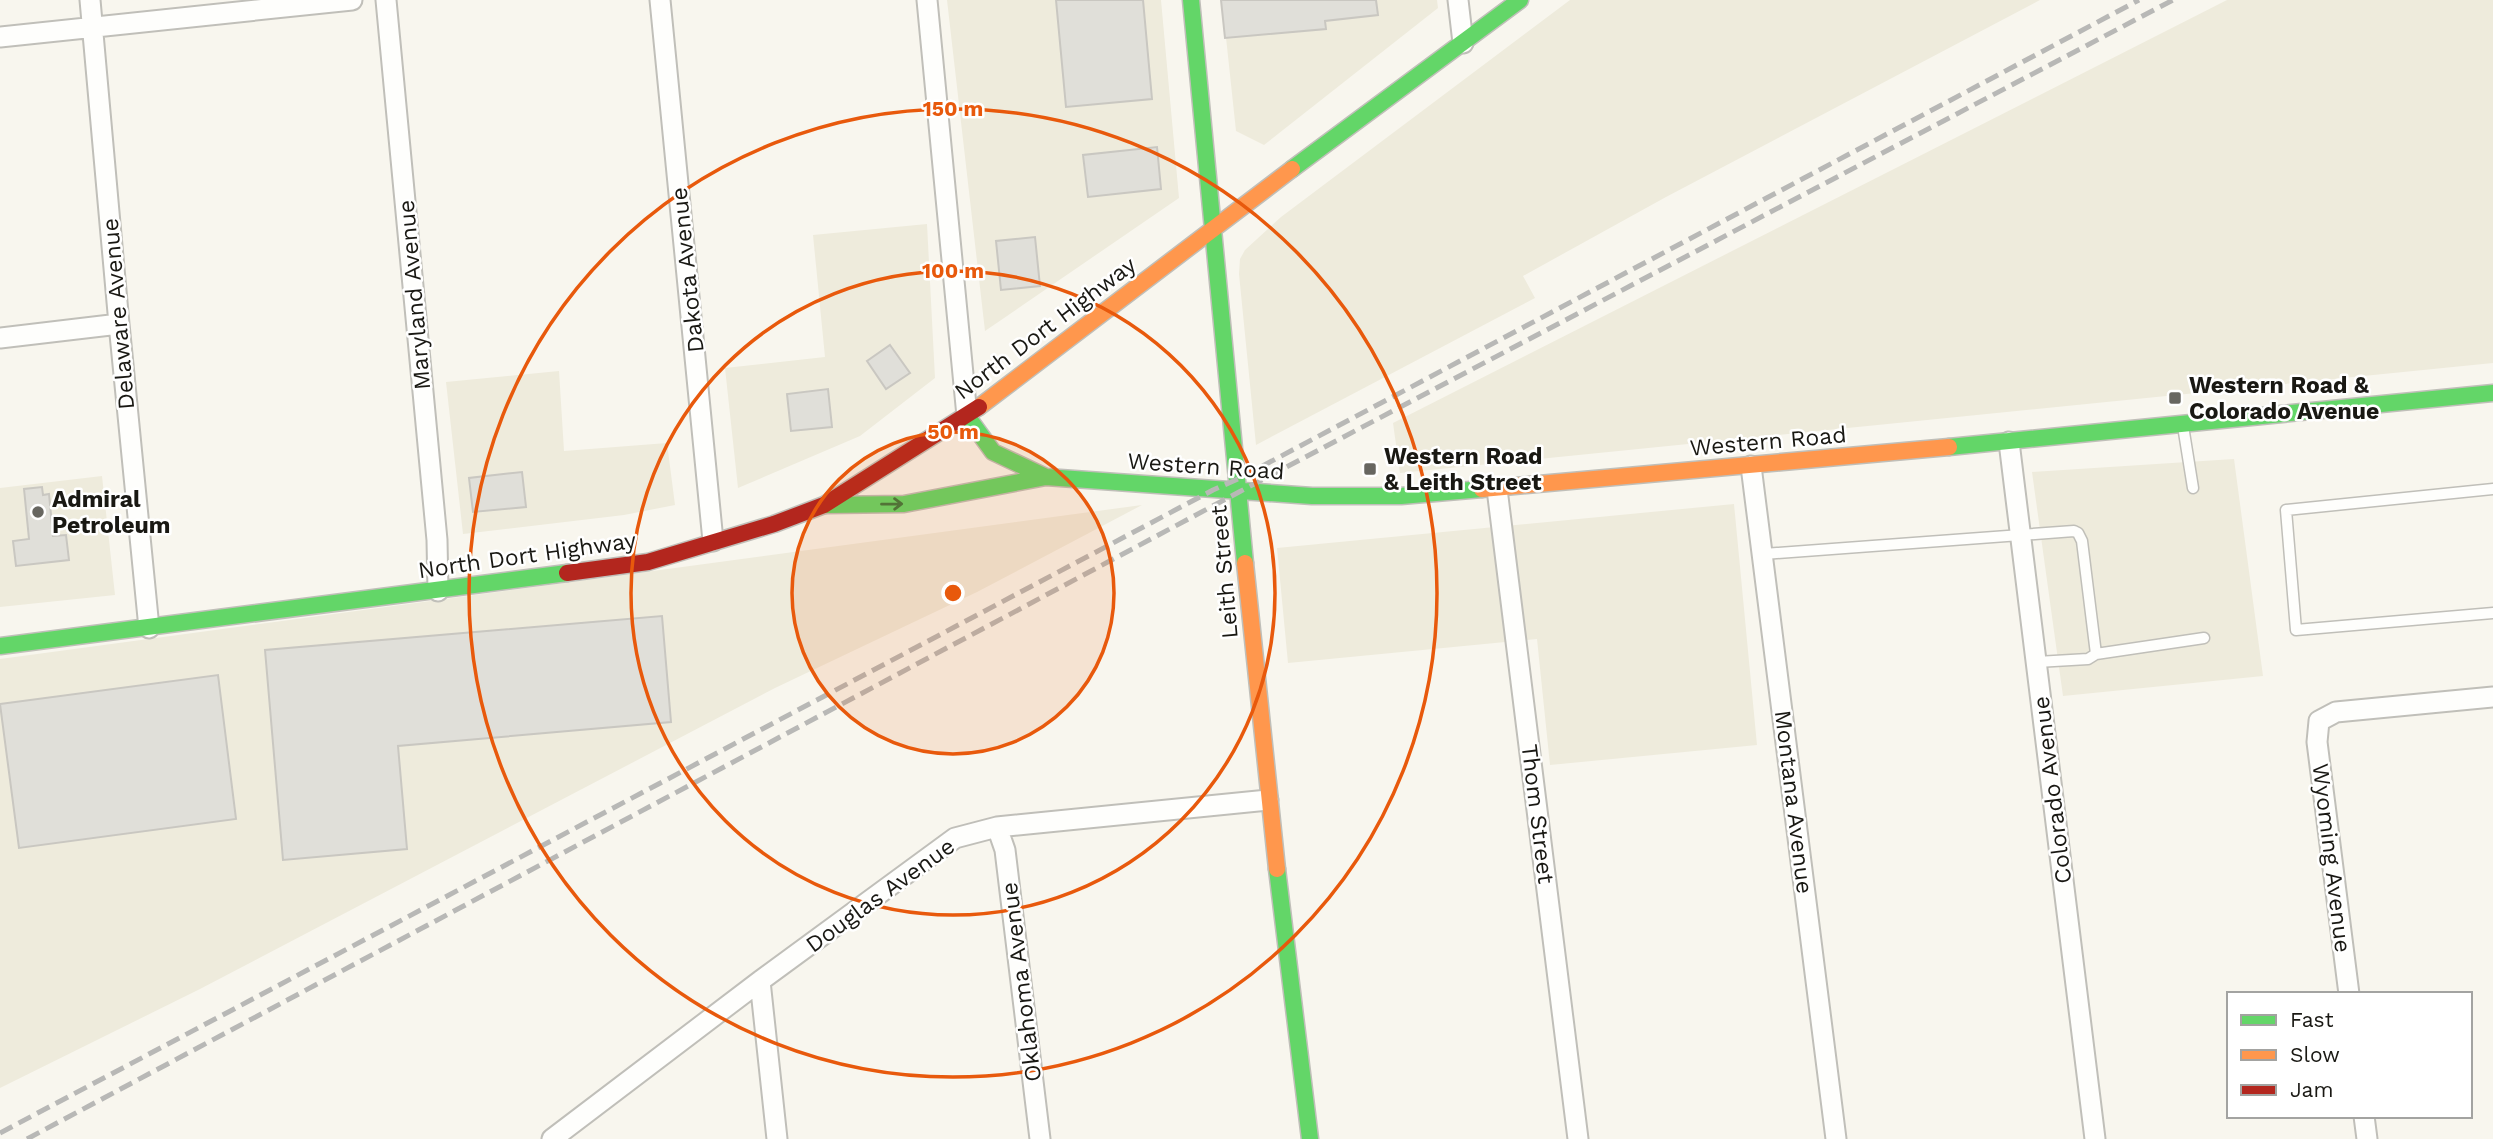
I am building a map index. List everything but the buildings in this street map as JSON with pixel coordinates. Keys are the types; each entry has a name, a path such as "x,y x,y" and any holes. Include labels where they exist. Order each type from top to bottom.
{"street":[{"name":"Delaware Avenue","path":"90,0 149,628"},
{"path":"0,37 92,25 352,0"},
{"name":"Maryland Avenue","path":"386,0 438,540 438,591"},
{"name":"Dakota Avenue","path":"660,0 713,541"},
{"path":"927,0 967,416 993,452 1046,477"},
{"name":"Leith Street","path":"1191,0 1268,800 1310,1139"},
{"path":"1458,0 1463,43"},
{"name":"North Dort Highway","path":"0,646 648,562 824,505 967,416 1213,228 1520,0"},
{"path":"0,338 119,324"},
{"name":"Western Road","path":"1046,477 1239,492 1367,497 1497,489 1751,466 2493,393"},
{"name":"Colorado Avenue","path":"2009,442 2095,1139"},
{"name":"Montana Avenue","path":"1751,466 1836,1139"},
{"path":"824,505 904,503 1046,477"},
{"name":"Thom Street","path":"1497,489 1578,1139"},
{"name":"Wyoming Avenue","path":"2348,992 2317,742 2319,721 2336,712 2493,696"},
{"name":"Douglas Avenue","path":"552,1139 760,981 955,838 997,827 1268,800"},
{"name":"Oklahoma Avenue","path":"997,827 1005,850 1040,1139"},
{"path":"760,981 777,1139"},
{"path":"2364,1118 2367,1139"}],"lane":[{"path":"2183,425 2193,488"},
{"path":"2493,489 2286,510 2296,630 2493,613"},
{"path":"1764,554 2074,531 2082,541 2096,654"},
{"path":"2036,662 2088,659 2096,654 2204,638"}],"shaded area":[{"path":"947,0 1161,0 1179,198 985,331"},
{"path":"1222,0 1437,0 1438,8 1264,145 1236,131"},
{"path":"1570,0 2040,0 1666,197 1523,276 1535,298 1256,445 1239,274 1240,259 1245,250 1281,217"},
{"path":"2227,0 2493,0 2493,363 1400,473 1393,423"},
{"path":"927,224 935,378 860,436 738,488 725,368 825,357 813,235"},
{"path":"559,371 564,451 667,443 675,505 624,515 463,534 446,382"},
{"path":"2234,459 2263,676 2063,696 2032,472"},
{"path":"102,476 115,595 0,607 0,488"},
{"path":"1734,504 1757,745 1550,765 1537,639 1288,663 1277,548"},
{"path":"1142,505 977,592 775,688 200,989 0,1088 0,659"}],"railway":[{"path":"0,1133 2139,0"},
{"path":"27,1139 1239,492 2173,0"}],"traffic: fast":[{"path":"1191,0 1245,563"},
{"path":"1292,169 1520,0"},
{"path":"1949,447 2493,393"},
{"path":"967,416 993,452 1046,477"},
{"path":"1046,477 1312,496 1401,496 1482,489"},
{"path":"825,505 904,504 1046,477"},
{"path":"0,646 567,573"},
{"path":"1277,869 1310,1139"}],"traffic: slow":[{"path":"979,407 1292,169"},
{"path":"1482,489 1949,447"},
{"path":"1245,563 1277,869"}],"traffic: jam":[{"path":"567,573 648,562 774,524 824,505 979,407"}],"place":[{"name":"Western Road & Colorado Avenue","path":"2175,398"},
{"name":"Western Road & Leith Street","path":"1370,469"},
{"name":"Admiral Petroleum","path":"38,512"}]}
